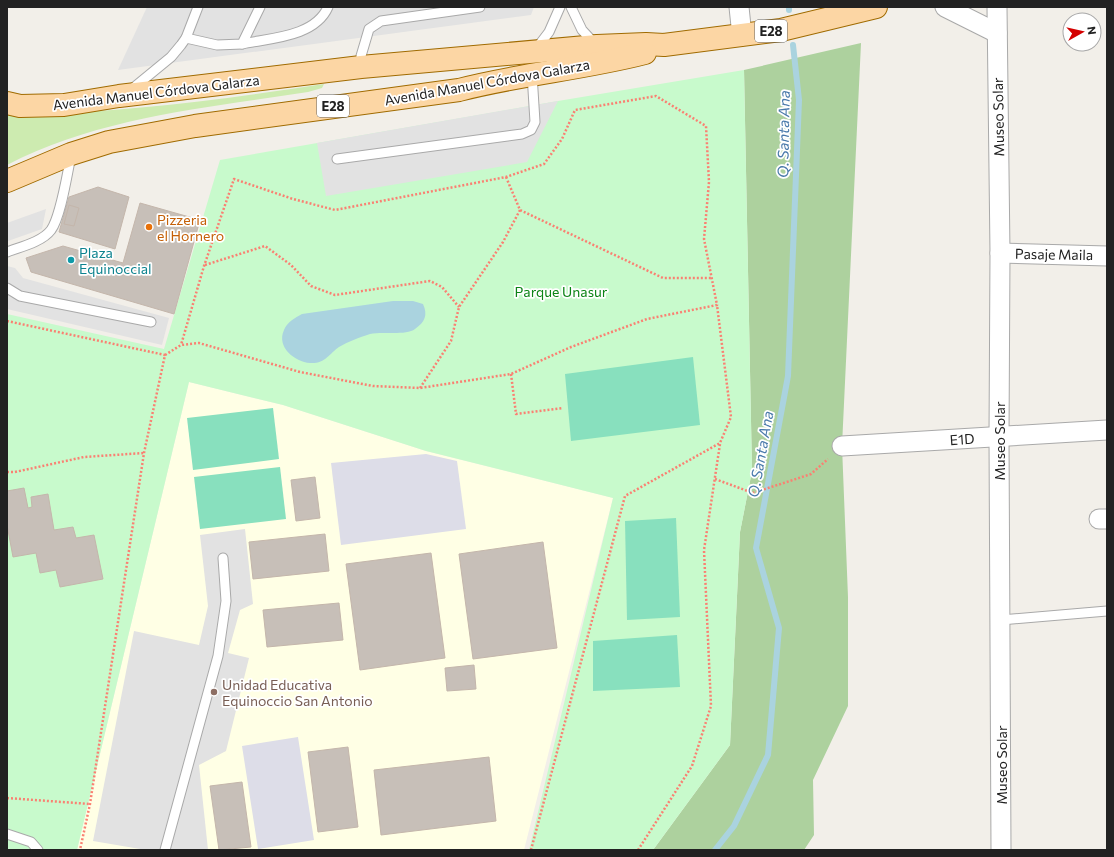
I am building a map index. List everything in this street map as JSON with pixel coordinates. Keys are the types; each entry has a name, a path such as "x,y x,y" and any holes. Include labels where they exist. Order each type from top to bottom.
{"main road":[{"name":"Avenida Manuel Córdova Galarza","path":"7,103 20,106 45,106 361,67 597,46 646,44 664,45 781,30 865,8"},
{"name":"Avenida Manuel Córdova Galarza","path":"7,181 71,154 109,142 195,126 459,90 494,80 623,59 646,53 664,45"},
{"path":"337,71 342,105"}],"street":[{"path":"739,7 742,36"},
{"path":"945,7 996,32"},
{"name":"Museo Solar","path":"997,7 996,32 1000,253 999,436 1001,850"},
{"name":"Pasaje Maila","path":"1000,253 1107,256"},
{"name":"E1D","path":"842,446 1107,430"}],"lane":[{"path":"119,96 134,88 171,57 186,38 198,7"},
{"path":"242,44 260,7"},
{"path":"186,38 217,45 242,44 302,31 316,22 328,7"},
{"path":"361,67 361,56 369,29 382,21 439,10 480,7"},
{"path":"535,51 549,32 560,7"},
{"path":"571,7 582,30 597,46"},
{"path":"337,159 522,134 531,130 535,122 532,74"},
{"path":"7,252 40,239 51,230 61,202 71,154"},
{"path":"7,288 20,296 151,322"},
{"path":"165,850 218,656 226,601 223,558"},
{"path":"1001,620 1107,611"},
{"path":"7,834 31,842 38,850"}],"path":[{"path":"181,344 204,266 234,179 293,199 335,210 506,177 544,164 562,138 575,110 656,96 706,126 709,182 704,239 717,305 731,417 720,443 704,550 711,706 692,766 638,850"},
{"path":"506,177 520,210 663,278 711,278"},
{"path":"420,388 451,341 459,307 503,242 520,210"},
{"path":"204,266 265,246 291,265 311,286 335,295 430,282 442,287 459,307"},
{"path":"80,850 90,804 144,453 165,355 181,344 199,343 300,372 373,386 420,388 510,374 570,346 647,319 717,305"},
{"path":"7,321 165,355"},
{"path":"510,374 516,414 562,408"},
{"path":"531,850 625,496 720,443"},
{"path":"7,472 16,472 84,457 144,453"},
{"path":"715,479 753,493 811,474"},
{"path":"7,798 90,804"}],"shaded area":[{"path":"147,7 534,7 531,15 118,70"},
{"path":"558,101 527,162 326,196 317,143"},
{"path":"46,209 42,229 8,241 7,223"},
{"path":"7,266 15,268 23,278 169,318 162,345 7,309"},
{"path":"189,382 283,405 426,451 613,498 524,850 77,850"},
{"path":"426,454 457,461 466,529 341,545 331,463"},
{"path":"245,529 253,604 240,610 228,653 249,658 226,751 199,765 208,850 146,850 93,841 134,631 199,645 208,606 200,535"},
{"path":"298,737 314,840 258,849 242,746"}],"green space":[{"path":"861,43 842,446 848,597 848,706 813,780 814,835 804,850 653,850 730,745 740,532 752,471 744,70"},
{"name":"Parque Unasur","path":"744,70 752,471 740,532 730,745 653,850 529,850 613,498 426,451 283,405 189,382 77,850 7,850 7,314 164,349 220,160"},
{"path":"324,84 322,88 308,92 192,109 116,125 78,136 42,149 7,165 7,113 86,112 126,109 206,101"},
{"path":"693,357 700,425 571,441 565,374"},
{"path":"273,408 279,459 193,470 187,418"},
{"path":"280,467 286,519 200,529 194,477"},
{"path":"676,518 680,617 627,620 625,521"},
{"path":"677,635 680,687 593,691 593,641"}],"water":[{"path":"393,301 413,301 423,304 425,308 425,318 415,329 411,331 400,333 375,333 346,343 323,360 315,363 298,360 285,348 282,336 285,327 292,320 302,314"}],"building":[{"path":"98,187 129,197 115,249 59,232 69,197"},
{"name":"Plaza Equinoccial","path":"140,203 200,220 174,314 31,272 26,258 63,246 123,263"},
{"path":"69,205 79,208 74,226 64,224"},
{"path":"315,477 320,518 296,521 291,480"},
{"path":"24,488 28,508 32,507 31,497 48,494 54,530 73,527 76,538 94,535 103,579 60,587 56,570 40,573 36,553 13,557 7,525 7,491"},
{"path":"325,534 329,571 253,579 249,542"},
{"path":"543,542 557,648 473,659 459,554"},
{"path":"431,553 445,658 360,670 346,564"},
{"path":"339,603 343,640 267,647 263,610"},
{"path":"474,665 476,689 447,691 445,668"},
{"path":"348,747 358,827 318,832 308,752"},
{"path":"489,757 496,821 381,835 374,770"},
{"path":"242,782 251,847 219,850 210,786"}],"waterway":[{"name":"Q. Santa Ana","path":"715,850 734,826 768,755 779,628 756,548 788,376 799,100 793,45"}],"place":[{"name":"Pizzeria el Hornero","path":"149,227"},
{"name":"Plaza Equinoccial","path":"71,260"},
{"name":"Unidad Educativa Equinoccio San Antonio","path":"214,692"}]}
